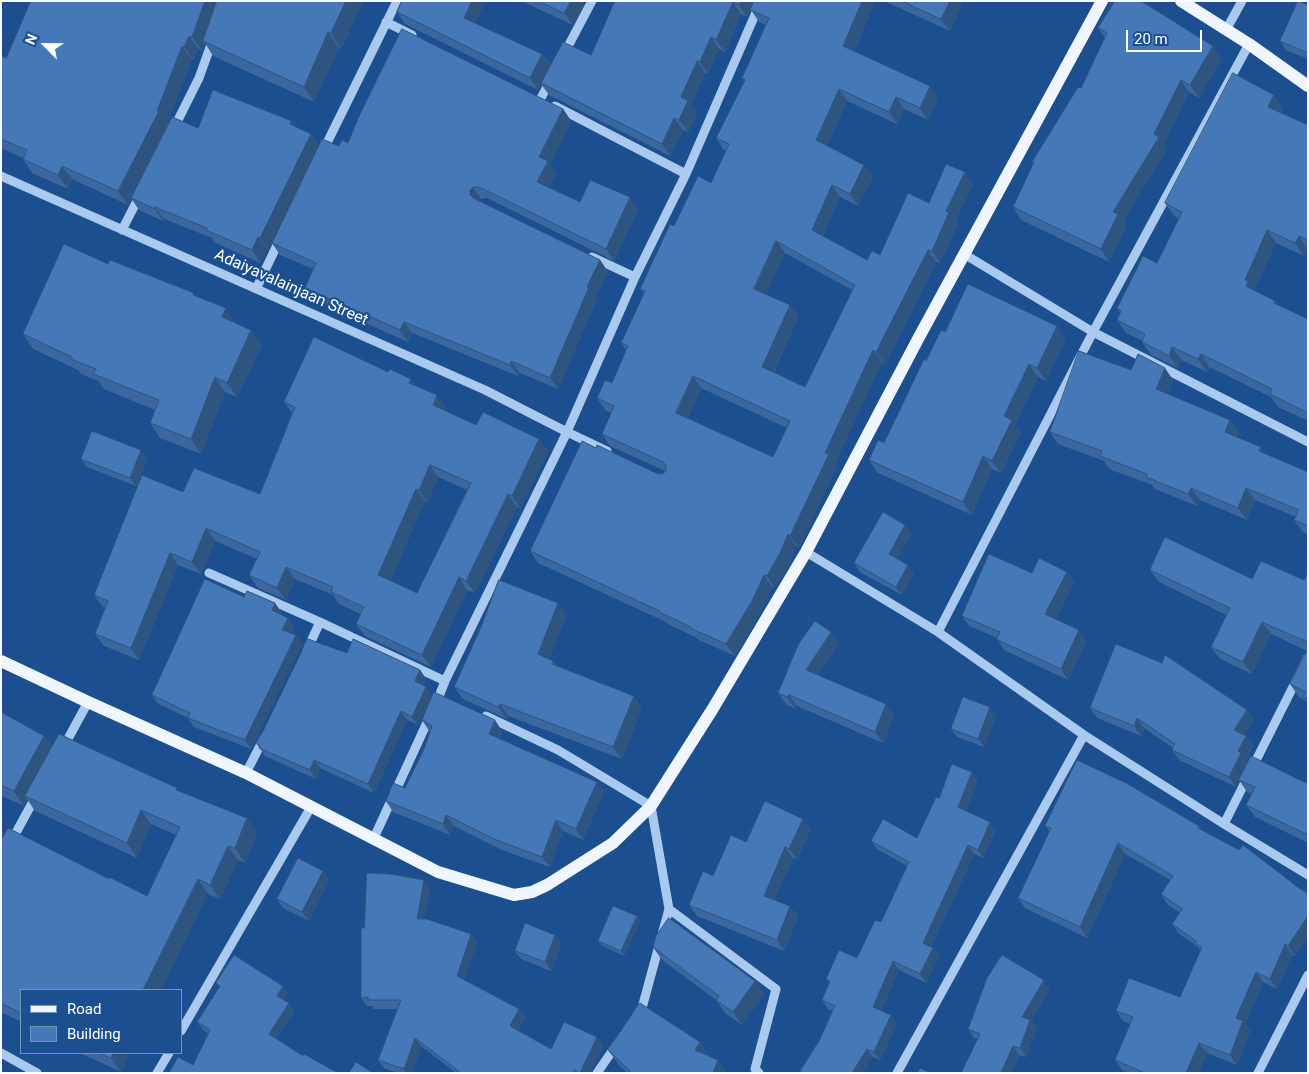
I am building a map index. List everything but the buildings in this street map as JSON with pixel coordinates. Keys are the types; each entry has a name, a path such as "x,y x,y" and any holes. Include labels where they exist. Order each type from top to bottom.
{"main road":[{"path":"1,661 246,773 438,872 514,895 532,892 547,885 613,843 651,806 712,710 806,552 918,339 1102,1"},
{"path":"1180,1 1250,44 1308,86"}],"street":[{"path":"321,155 396,1"},
{"path":"559,63 592,1"},
{"path":"373,840 444,697 446,681 567,432 635,277 686,174 762,1"},
{"path":"1226,30 1242,1"},
{"path":"386,22 420,39"},
{"path":"167,140 199,78 217,27"},
{"path":"938,632 1093,332 1250,44"},
{"path":"555,72 536,96 686,174"},
{"name":"Adaiyavalainjaan Street","path":"1,176 485,390 618,456"},
{"path":"122,230 145,185"},
{"path":"256,289 286,226"},
{"path":"583,253 635,277"},
{"path":"964,254 1093,332 1308,442"},
{"path":"806,552 938,632 1084,735 1308,875"},
{"path":"210,573 446,681"},
{"path":"303,658 320,622"},
{"path":"1224,824 1308,657"},
{"path":"59,755 88,702"},
{"path":"474,711 558,750 651,806 669,909 642,1008 631,1024"},
{"path":"246,773 268,729"},
{"path":"896,1073 1084,735"},
{"path":"1,860 40,790"},
{"path":"182,1029 311,807"},
{"path":"669,909 776,989 756,1071"},
{"path":"1258,1073 1308,975"},
{"path":"597,1073 619,1040"},
{"path":"1,1053 37,1073"},
{"path":"157,1073 168,1054"}]}
